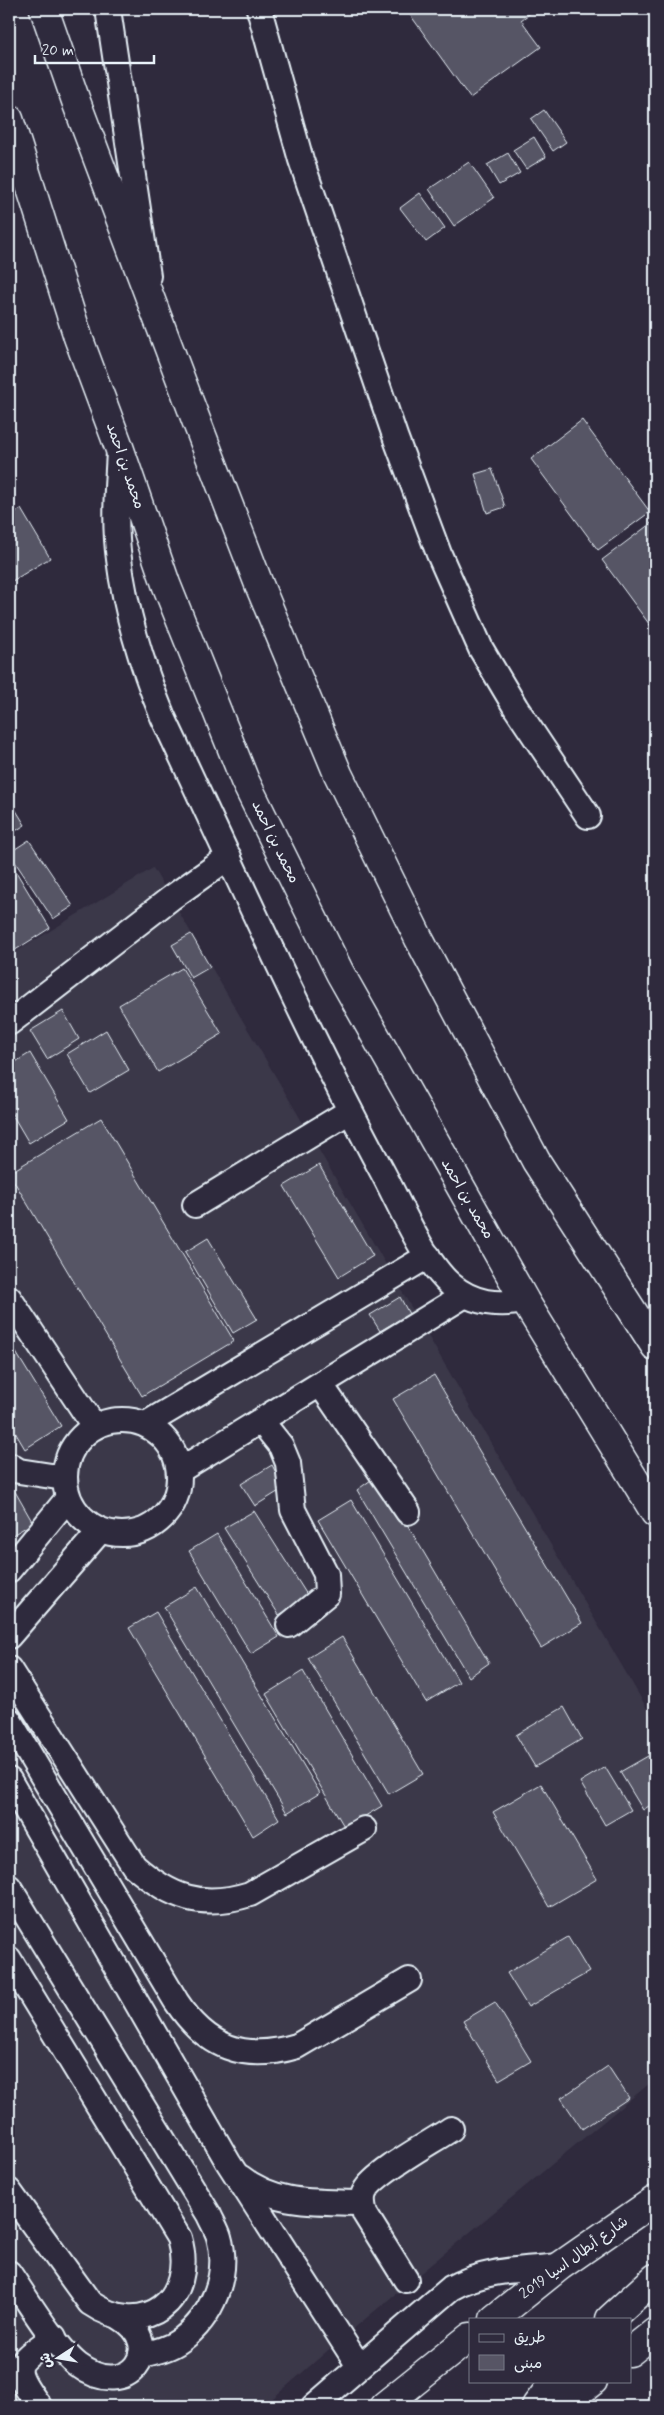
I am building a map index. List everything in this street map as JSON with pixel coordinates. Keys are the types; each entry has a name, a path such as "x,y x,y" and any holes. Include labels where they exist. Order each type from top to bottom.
{"street":[{"path":"44,9 77,104 260,587 338,774 419,939 536,1160 655,1346"},
{"name":"محمد بن احمد","path":"9,119 78,337 166,584 250,790 340,973 525,1301 655,1513"},
{"name":"شارع أبطال اسيا 2019","path":"495,2318 560,2266 655,2200"},
{"path":"611,2318 655,2278"},
{"path":"632,2350 655,2332"},
{"path":"384,2406 469,2338"},
{"path":"536,2406 554,2382"},
{"path":"561,2406 592,2382"}],"lane":[{"path":"108,9 152,302"},
{"path":"259,9 301,160 396,439 439,554 481,649 516,708 588,816"},
{"path":"119,448 116,503 118,558 128,613 142,666 163,717 229,857 350,1111 428,1256 450,1285 464,1295 484,1303 505,1304 525,1301"},
{"path":"9,1023 171,898 229,857"},
{"path":"195,1205 350,1111"},
{"path":"146,1424 428,1256"},
{"path":"180,1470 262,1422 464,1295"},
{"path":"9,1298 94,1426"},
{"path":"320,1385 408,1512"},
{"path":"128,1419 146,1424 162,1435 174,1451 180,1470 177,1494 166,1515 147,1529 124,1535 100,1531 87,1523 76,1512 66,1488 68,1457 78,1439 94,1426 110,1420 128,1419"},
{"path":"262,1422 281,1446 288,1463 293,1510 326,1574 327,1594 289,1625"},
{"path":"9,1465 19,1471 66,1488"},
{"path":"9,1570 66,1488"},
{"path":"9,1636 100,1531"},
{"path":"9,1670 134,1866 152,1881 172,1893 194,1900 213,1901 231,1900 250,1894 364,1829"},
{"path":"9,1720 176,2002 187,2018 219,2044 238,2051 258,2053 278,2051 297,2046 409,1980"},
{"path":"9,1780 228,2162 359,2366"},
{"path":"9,1887 210,2216 219,2237 222,2261 220,2276 211,2306 198,2326 180,2341 161,2350 141,2355"},
{"path":"9,1959 179,2238 184,2254 184,2271 178,2288 168,2301 154,2312 138,2318 121,2318"},
{"path":"406,2280 365,2214 362,2203 364,2193 376,2178 451,2129"},
{"path":"228,2162 240,2177 256,2189 275,2197 294,2200 362,2203"},
{"path":"9,2191 90,2303 104,2312 131,2324 138,2332 142,2343 141,2355 135,2367 124,2376 110,2378 94,2374 77,2364 54,2337 9,2273"},
{"path":"314,2406 450,2288 464,2280 479,2274 560,2266"},
{"path":"39,2406 22,2382 20,2370 26,2357 54,2337"}],"shaded area":[{"path":"153,868 655,1722 655,2079 341,2339 264,2406 9,2406 9,956"}],"building":[{"path":"406,9 536,9 521,20 541,47 470,98"},
{"path":"544,110 566,142 553,151 531,119"},
{"path":"534,137 546,157 526,169 513,150"},
{"path":"508,153 520,173 499,185 487,165"},
{"path":"469,162 494,198 454,226 429,189"},
{"path":"420,193 445,228 426,242 400,208"},
{"path":"582,420 650,512 598,550 531,459"},
{"path":"492,469 505,507 487,513 475,474"},
{"path":"21,509 50,558 9,583 9,516"},
{"path":"655,522 655,632 602,560"},
{"path":"9,799 25,825 9,835"},
{"path":"29,840 73,906 53,919 9,853"},
{"path":"9,860 50,928 9,954"},
{"path":"191,934 210,967 191,978 172,945"},
{"path":"182,968 222,1034 158,1072 119,1005"},
{"path":"63,1011 79,1039 47,1059 30,1031"},
{"path":"106,1030 129,1070 90,1093 67,1054"},
{"path":"30,1053 69,1119 29,1143 9,1109 9,1066"},
{"path":"101,1118 234,1341 142,1396 9,1173"},
{"path":"319,1165 373,1256 339,1277 284,1186"},
{"path":"208,1238 257,1319 233,1333 185,1252"},
{"path":"400,1297 409,1314 380,1331 370,1315"},
{"path":"9,1341 61,1426 25,1449 9,1422"},
{"path":"434,1375 582,1623 541,1648 393,1399"},
{"path":"272,1465 284,1488 255,1506 241,1484"},
{"path":"378,1475 489,1663 469,1677 357,1490"},
{"path":"9,1481 33,1523 9,1537"},
{"path":"351,1500 459,1682 426,1702 318,1520"},
{"path":"254,1511 309,1598 279,1615 224,1528"},
{"path":"217,1534 279,1637 251,1654 189,1551"},
{"path":"197,1587 320,1793 287,1813 164,1607"},
{"path":"156,1612 279,1819 253,1836 129,1628"},
{"path":"342,1637 423,1774 389,1794 308,1658"},
{"path":"303,1671 382,1806 345,1828 266,1694"},
{"path":"564,1707 582,1739 535,1767 516,1735"},
{"path":"655,1752 655,1802 643,1810 620,1772"},
{"path":"605,1767 631,1810 605,1825 580,1782"},
{"path":"541,1784 597,1879 549,1907 493,1812"},
{"path":"568,1937 589,1972 528,2007 507,1973"},
{"path":"495,2002 531,2061 499,2080 463,2021"},
{"path":"608,2066 629,2098 582,2129 561,2098"}]}
